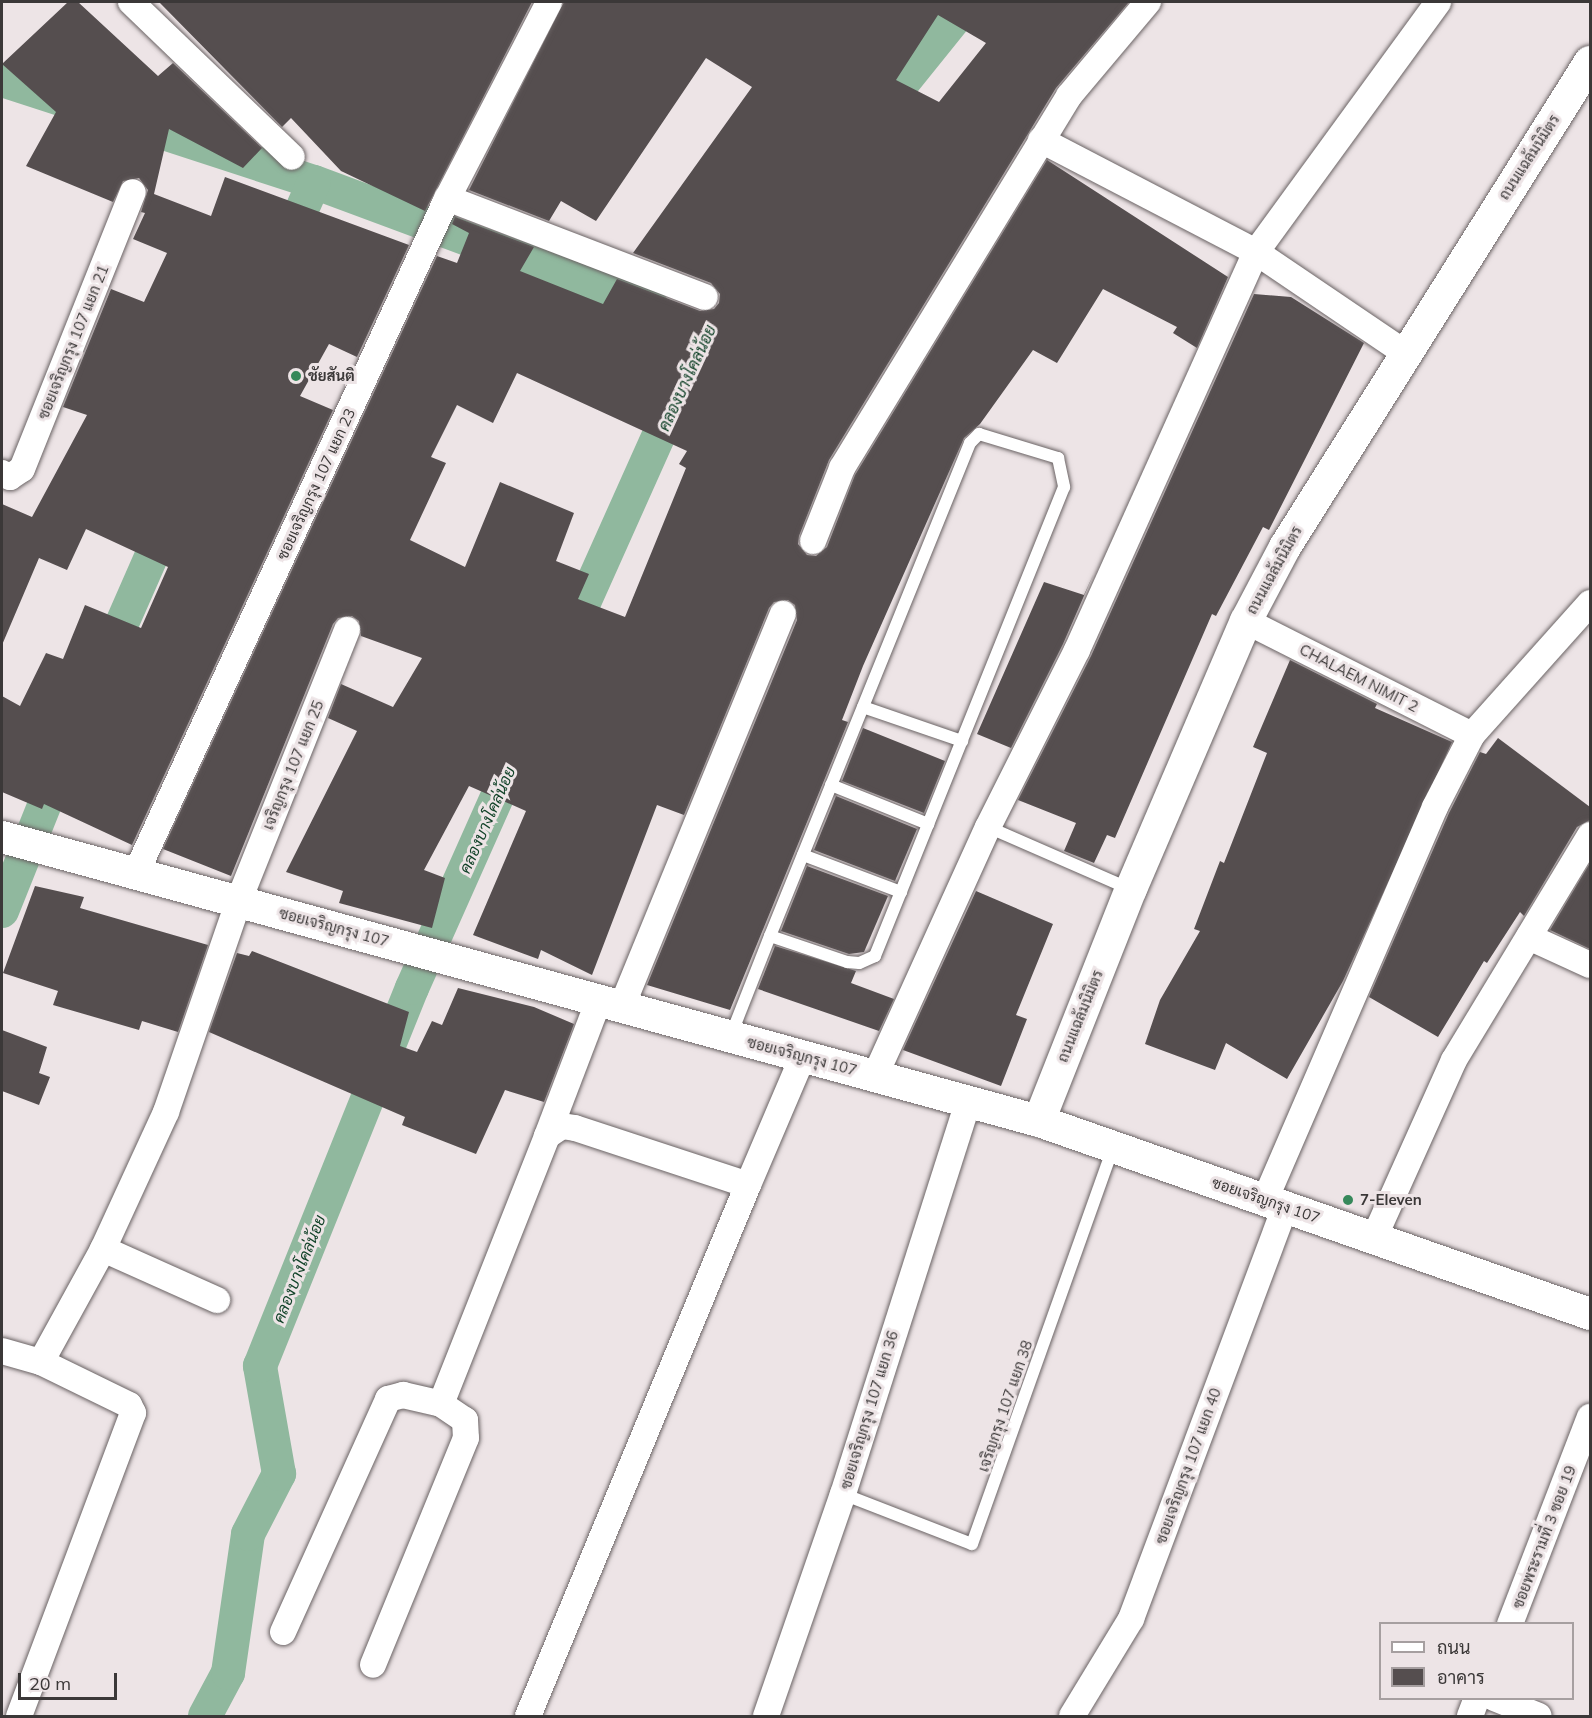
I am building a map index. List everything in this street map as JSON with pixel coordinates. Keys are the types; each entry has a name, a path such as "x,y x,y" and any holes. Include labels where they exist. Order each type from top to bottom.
{"street":[{"path":"130,2 292,157"},
{"name":"ซอยเจริญกรุง 107 แยก 23","path":"136,873 431,237 446,200 549,2"},
{"path":"813,541 842,468 1041,140 1069,96 1148,2"},
{"path":"875,1076 988,827 1077,650 1256,252 1438,2"},
{"name":"ถนนแฉล้มนิมิตร","path":"1039,1121 1131,890 1246,621 1285,547 1590,62"},
{"path":"1041,140 1256,252 1405,353"},
{"name":"ซอยเจริญกรุง 107 แยก 21","path":"2,473 10,477 22,469 133,192"},
{"path":"446,200 705,297"},
{"name":"ซอยเจริญกรุง 107 แยก 40","path":"1072,1716 1131,1618 1275,1204 1435,807 1472,735 1590,603"},
{"path":"441,1404 547,1136 610,1003 783,614"},
{"name":"CHALAEM NIMIT 2","path":"1246,621 1472,735"},
{"name":"เจริญกรุง 107 แยก 25","path":"41,1362 103,1249 166,1112 239,900 347,630"},
{"path":"1374,1238 1454,1060 1590,835"},
{"name":"ซอยเจริญกรุง 107","path":"23,842 1039,1121 1590,1314"},
{"path":"1529,937 1590,965"},
{"path":"528,1716 802,1056"},
{"name":"ซอยเจริญกรุง 107 แยก 36","path":"766,1716 843,1494 968,1102"},
{"path":"547,1136 562,1126 575,1128 748,1185"},
{"path":"103,1249 217,1300"},
{"path":"2,1351 41,1362 129,1405 133,1413 19,1716"},
{"path":"283,1632 388,1399 402,1395 441,1404 465,1420 466,1438 373,1665"},
{"name":"ซอยพระรามที่ 3 ซอย 19","path":"1510,1622 1590,1418"},
{"path":"1470,1716 1477,1700"},
{"path":"1499,1700 1539,1716"}],"lane":[{"path":"730,1036 770,936 831,785 970,443 979,434 1058,458 1064,487 875,956 860,963 770,936"},
{"path":"863,707 962,741"},
{"path":"831,785 928,824"},
{"path":"988,827 1131,890"},
{"path":"803,855 901,892"},
{"name":"เจริญกรุง 107 แยก 38","path":"843,1494 972,1544 1113,1147"}],"building":[{"path":"68,2 78,2 158,76 173,63 262,148 243,168 169,129 154,194 211,216 225,177 409,245 357,357 329,344 300,396 333,410 132,845 44,804 42,809 2,792 2,696 20,706 46,653 63,659 85,605 141,628 168,567 86,529 67,570 39,558 2,645 2,504 32,517 87,415 63,407 111,289 144,302 167,253 133,239 145,213 141,212 148,190 139,178 123,181 113,202 26,166 56,112 2,64"},
{"path":"159,2 532,2 425,211 341,171 291,118 282,127"},
{"path":"564,2 1129,2 1056,88 829,460 799,536 798,544 807,555 816,556 827,547 855,475 1047,160 1228,277 1197,348 1173,333 1177,327 1103,289 1057,363 1033,350 980,424 964,438 863,666 842,720 848,722 730,1010 647,985 797,620 795,605 788,600 774,602 769,608 684,815 657,805 592,975 541,950 538,959 473,935 526,811 469,786 424,870 445,878 432,928 339,903 343,891 286,872 357,731 328,718 341,684 393,707 422,658 361,636 359,621 352,616 338,618 333,624 231,876 163,849 437,256 457,263 469,233 452,224 455,217 534,247 520,271 603,304 617,279 700,311 714,309 719,303 720,294 711,283 633,253 752,87 706,58 596,221 561,201 549,221 469,190","holes":["938,15 986,43 939,102 896,80","517,373 687,451 679,464 686,468 625,617 578,599 589,574 556,561 574,513 500,482 465,567 410,540 446,463 431,457 457,405 493,423"]},
{"path":"1254,294 1291,297 1364,343 1269,530 1263,527 1216,616 1212,614 1115,838 1107,835 1094,863 1064,851 1076,823 1018,800 1091,656"},
{"path":"1094,573 1063,644 1011,748 977,734 1044,582 1084,595"},
{"path":"1290,660 1377,704 1375,708 1452,742 1343,981 1287,1079 1226,1043 1215,1070 1145,1044 1160,1000 1200,931 1194,929 1220,861 1224,863 1267,753 1253,747"},
{"path":"863,728 945,761 924,813 842,781"},
{"path":"1498,738 1590,807 1590,820 1577,827 1524,916 1520,912 1487,963 1484,961 1438,1037 1369,997 1449,813 1480,752 1486,754"},
{"path":"836,796 917,829 895,881 814,850"},
{"path":"1590,863 1590,949 1550,930"},
{"path":"807,866 888,896 864,952 849,954 781,931"},
{"path":"35,886 84,897 80,908 208,945 178,1032 142,1021 139,1030 53,1005 58,991 3,973"},
{"path":"976,891 1053,924 1016,1015 1027,1019 1001,1086 903,1050"},
{"path":"775,946 856,971 851,983 894,999 879,1031 758,989"},
{"path":"252,951 409,1012 400,1046 417,1052 432,1021 442,1025 458,988 534,1007 574,1024 544,1102 505,1090 476,1154 402,1125 405,1117 209,1032 237,953 249,956"},
{"path":"2,1030 47,1047 39,1073 50,1077 39,1105 2,1091"}],"waterway":[{"name":"คลองบางโคล่น้อย","path":"872,121 968,2"},
{"path":"2,80 76,104"},
{"path":"124,120 314,182 653,308"},
{"path":"284,250 314,182"},
{"name":"คลองบางโคล่น้อย","path":"565,645 677,395"},
{"path":"105,662 169,516"},
{"name":"คลองบางโคล่น้อย","path":"205,1716 228,1673 248,1534 279,1474 260,1366 412,988 515,757"},
{"path":"2,911 60,766"}],"place":[{"name":"ชัยสันติ","path":"296,376"},
{"name":"7-Eleven","path":"1348,1200"}]}
